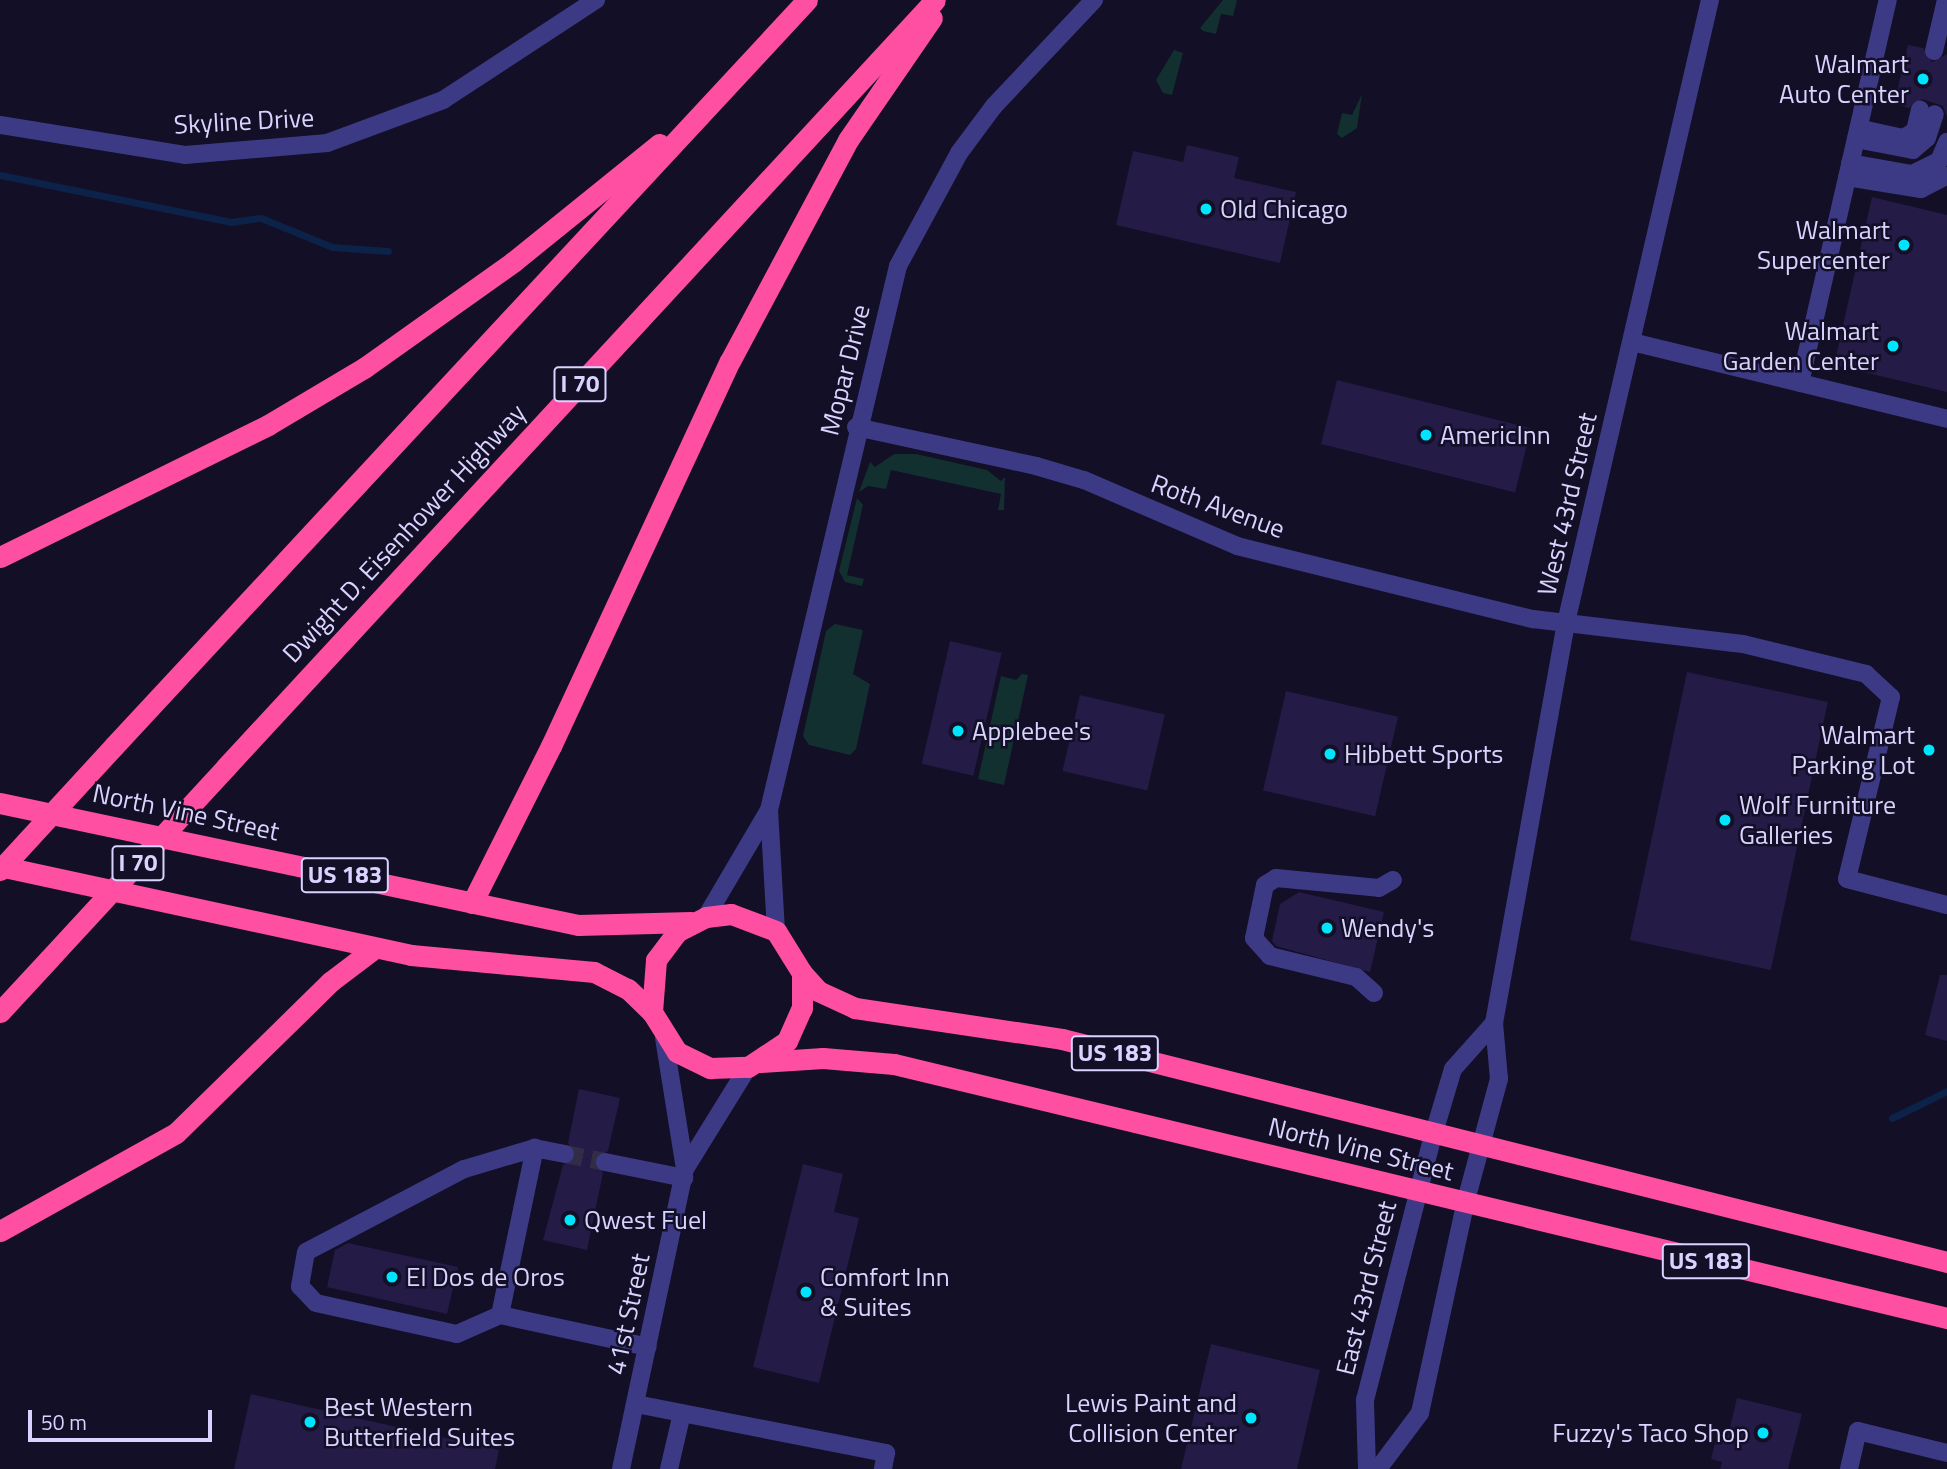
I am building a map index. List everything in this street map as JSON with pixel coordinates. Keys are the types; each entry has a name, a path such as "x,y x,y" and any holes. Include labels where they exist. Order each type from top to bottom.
{"highway":[{"path":"0,868 807,0"},
{"name":"Dwight D. Eisenhower Highway","path":"0,1012 935,0"},
{"path":"472,903 551,747 730,361 848,140 945,0"},
{"path":"0,558 268,425 364,368 513,262 718,96"},
{"name":"North Vine Street","path":"0,803 578,925 699,919"},
{"name":"US 183","path":"0,868 443,960 573,967 628,989 652,1012"},
{"path":"731,914 776,931 802,973 803,1009 787,1041 754,1065 710,1068 692,1062 664,1038 652,1012 656,960 699,919 731,914"},
{"path":"0,1231 176,1133 330,982 375,948"},
{"name":"North Vine Street","path":"802,973 818,991 855,1008 1062,1039 1433,1136 1947,1262"},
{"name":"North Vine Street","path":"754,1065 823,1058 894,1064 1947,1318"}],"street":[{"name":"Skyline Drive","path":"0,125 185,155 327,143 443,100 596,0"},
{"name":"Mopar Drive","path":"776,931 769,810 856,428 898,266 927,211 995,106 1094,0"},
{"name":"West 43rd Street","path":"1494,1023 1565,627 1710,0"},
{"path":"1800,383 1888,0"},
{"path":"1934,51 1946,0"},
{"path":"1857,134 1913,150 1927,138 1927,112"},
{"path":"1849,170 1912,174 1939,161 1947,142"},
{"path":"1849,170 1921,189 1947,176"},
{"path":"1632,342 1947,419"},
{"name":"Roth Avenue","path":"856,428 1048,470 1237,547 1565,627 1743,644 1866,674 1891,697 1847,878 1947,905"},
{"name":"Mopar Drive","path":"699,919 769,810"},
{"path":"1374,993 1356,977 1270,956 1254,938 1265,885 1276,878 1379,888 1393,880"},
{"path":"1378,1469 1420,1413 1465,1203 1499,1079 1494,1023"},
{"name":"East 43rd Street","path":"1367,1469 1365,1400 1417,1192 1452,1069 1494,1023"},
{"name":"41st Street","path":"664,1038 685,1174"},
{"name":"41st Street","path":"621,1469 685,1174 754,1065"},
{"path":"565,1154 535,1148 464,1169 306,1252 298,1269 299,1286 316,1303 457,1334 500,1315 648,1347"},
{"path":"500,1315 535,1148"},
{"path":"606,1162 685,1174"},
{"path":"636,1404 887,1453 883,1469"},
{"path":"669,1469 682,1413"},
{"path":"1849,1469 1858,1431 1947,1453"}],"green space":[{"path":"1223,0 1237,0 1233,16 1221,14 1216,34 1203,31 1200,28"},
{"path":"1174,50 1183,53 1172,95 1163,93 1156,80"},
{"path":"1362,94 1357,128 1342,138 1337,134 1342,113 1352,115"},
{"path":"894,454 916,454 987,470 1001,481 1005,477 1004,510 998,510 1001,494 891,470 886,489 868,486 859,492 870,462 875,467"},
{"path":"857,498 863,505 847,575 864,579 862,586 845,582 839,571"},
{"path":"835,624 863,630 853,674 870,684 856,749 850,755 809,745 803,736 826,631"},
{"path":"1022,674 1028,675 1004,785 978,779 1001,676 1016,680"}],"building":[{"name":"Walmart Auto Center","path":"1908,45 1923,48 1932,62 1947,54 1947,117 1943,106 1922,99 1909,108 1894,104"},
{"name":"Old Chicago","path":"1187,145 1239,157 1234,178 1296,192 1280,263 1116,225 1133,151 1183,162"},
{"path":"1872,197 1947,215 1947,392 1834,365"},
{"name":"AmericInn","path":"1337,380 1531,428 1515,492 1321,444"},
{"name":"Applebee's","path":"950,641 1002,653 973,776 922,764"},
{"name":"Wolf Furniture Galleries","path":"1687,672 1828,702 1771,970 1630,940"},
{"name":"Hibbett Sports","path":"1286,691 1398,717 1375,816 1263,790"},
{"path":"1080,695 1165,715 1147,791 1062,771"},
{"name":"Wendy's","path":"1299,892 1384,912 1370,972 1276,946 1272,941 1280,904"},
{"path":"1940,975 1947,975 1947,1041 1925,1035"},
{"path":"579,1089 620,1098 608,1151 594,1159 603,1173 587,1250 543,1240 563,1165 576,1157 568,1143"},
{"name":"Comfort Inn & Suites","path":"803,1164 843,1174 834,1212 859,1218 819,1383 753,1367"},
{"name":"El Dos de Oros","path":"348,1243 458,1267 447,1314 327,1287 335,1250"},
{"name":"Lewis Paint and Collision Center","path":"1211,1344 1320,1370 1297,1469 1181,1469"},
{"name":"Best Western Butterfield Suites","path":"251,1394 499,1450 495,1469 234,1469"},
{"name":"Fuzzy's Taco Shop","path":"1737,1398 1802,1414 1788,1469 1720,1469 1722,1462 1711,1459 1718,1432 1728,1435"}],"waterway":[{"path":"0,175 231,222 261,218 332,247 388,251"},
{"path":"1892,1118 1947,1091"}],"tunnel":[{"path":"565,1154 605,1162"}],"place":[{"name":"Walmart Auto Center","path":"1923,79"},
{"name":"Old Chicago","path":"1206,209"},
{"name":"Walmart Supercenter","path":"1904,245"},
{"name":"Walmart Garden Center","path":"1893,346"},
{"name":"AmericInn","path":"1426,435"},
{"name":"Applebee's","path":"958,731"},
{"name":"Walmart Parking Lot","path":"1929,750"},
{"name":"Hibbett Sports","path":"1330,754"},
{"name":"Wolf Furniture Galleries","path":"1725,820"},
{"name":"Wendy's","path":"1327,928"},
{"name":"Qwest Fuel","path":"570,1220"},
{"name":"El Dos de Oros","path":"392,1277"},
{"name":"Comfort Inn & Suites","path":"806,1292"},
{"name":"Lewis Paint and Collision Center","path":"1251,1418"},
{"name":"Best Western Butterfield Suites","path":"310,1422"},
{"name":"Fuzzy's Taco Shop","path":"1763,1433"}]}
